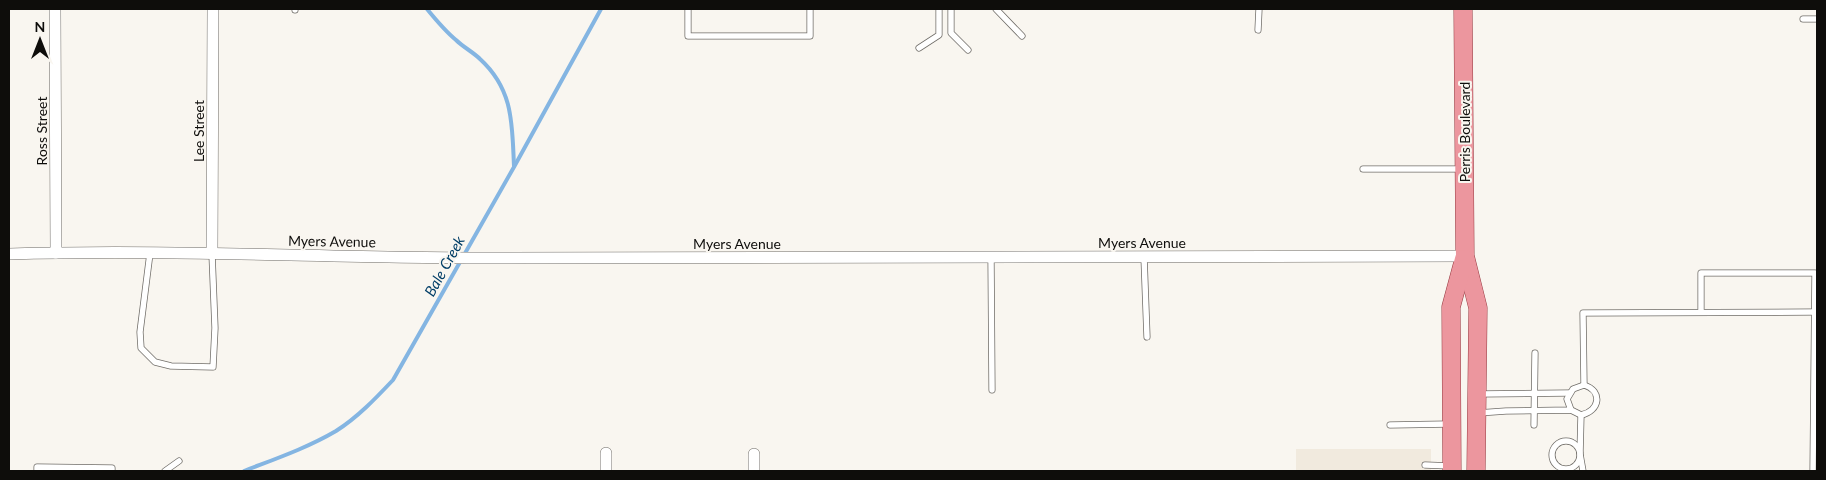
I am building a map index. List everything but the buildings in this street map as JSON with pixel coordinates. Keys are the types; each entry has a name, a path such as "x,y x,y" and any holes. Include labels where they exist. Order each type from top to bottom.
{"main road":[{"name":"Perris Boulevard","path":"1464,9 1465,256 1478,308 1476,471"},
{"name":"Perris Boulevard","path":"1452,468 1451,307 1465,256"}],"street":[{"name":"Ross Street","path":"56,9 56,253"},
{"name":"Lee Street","path":"212,254 213,9"},
{"name":"Myers Avenue","path":"9,254 150,253 446,258 1465,256"},
{"path":"606,452 606,471"},
{"path":"754,454 754,471"}],"lane":[{"path":"688,9 688,36 810,36 810,9"},
{"path":"919,48 939,35 938,9"},
{"path":"951,9 951,33 968,50"},
{"path":"996,9 1022,36"},
{"path":"1258,9 1258,30"},
{"path":"1804,19 1817,19"},
{"path":"1363,169 1464,169"},
{"path":"150,253 140,332 141,348 155,362 171,366 213,367 215,328 212,254"},
{"path":"991,257 992,390"},
{"path":"1144,257 1147,337"},
{"path":"1701,312 1701,273 1815,273 1813,471"},
{"path":"1584,385 1583,313 1814,312"},
{"path":"1534,425 1535,353"},
{"path":"1476,394 1569,393 1578,386 1584,385 1594,391 1597,401 1592,411 1581,415 1571,410 1534,410 1476,414"},
{"path":"1569,393 1568,399 1571,410"},
{"path":"1581,415 1580,454 1583,471"},
{"path":"1390,425 1451,424"},
{"path":"1565,441 1575,444 1580,454 1576,464 1567,469 1557,466 1552,456 1555,446 1565,441"},
{"path":"166,471 179,461"},
{"path":"1426,465 1452,468"},
{"path":"37,471 37,467 112,468 112,471"}],"shaded area":[{"path":"1296,449 1431,449 1431,471 1296,471"}],"waterway":[{"path":"427,9 448,33 480,59 499,83 509,109 513,136 514,166"},
{"name":"Bale Creek","path":"244,471 279,458 336,431 359,413 393,380 601,9"}]}
